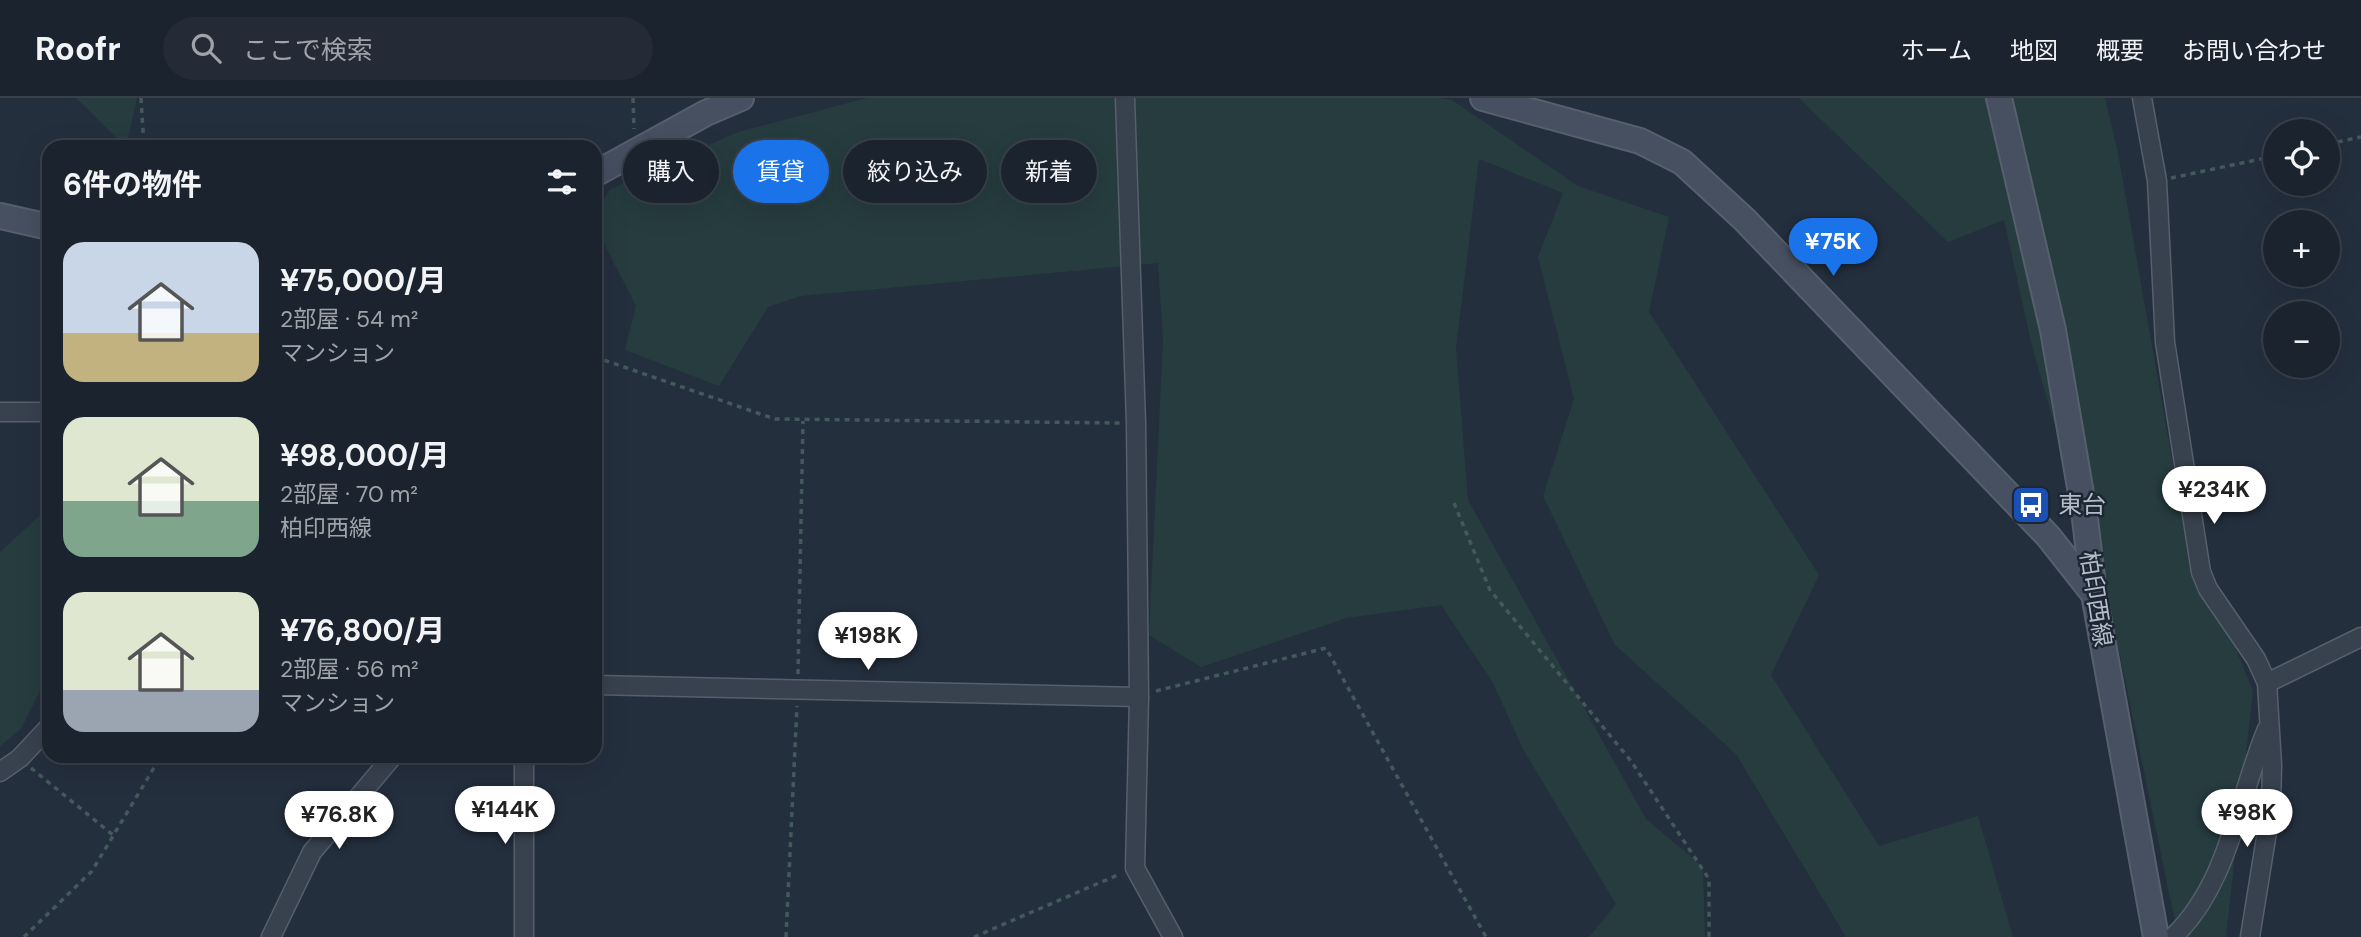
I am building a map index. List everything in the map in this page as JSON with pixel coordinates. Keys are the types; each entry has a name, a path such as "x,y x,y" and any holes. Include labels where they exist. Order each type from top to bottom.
{"street":[{"path":"658,140 741,98"},
{"path":"1125,98 1136,423 1139,697 1135,868 1173,937"},
{"path":"1483,98 1640,141 1682,162 1745,220 2048,536 2094,594"},
{"name":"柏印西線","path":"1999,98 2053,330 2084,511 2094,594 2156,937"},
{"path":"2142,98 2157,181 2162,324 2201,572 2208,589 2256,659 2267,683 2272,765 2271,807 2250,937"},
{"path":"602,170 623,158"},
{"path":"0,216 42,225"},
{"path":"0,412 42,412"},
{"path":"2267,683 2361,637"},
{"path":"602,685 1139,697"},
{"path":"2173,937 2189,921 2214,880 2268,728"},
{"path":"0,772 20,758 42,734"},
{"path":"271,937 312,852 387,763"},
{"path":"524,763 524,937"}],"path":[{"path":"141,98 144,140"},
{"path":"633,98 634,140"},
{"path":"2340,141 2361,137"},
{"path":"2157,181 2263,159"},
{"path":"602,359 775,419 1136,423"},
{"path":"1454,503 1490,590 1631,761 1709,879 1709,937"},
{"path":"1139,697 1326,648 1486,937"},
{"path":"20,758 113,835"},
{"path":"24,937 92,871 157,763"},
{"path":"974,937 1135,868"}],"green space":[{"path":"76,98 137,98 128,140 119,140"},
{"path":"867,98 1440,98 1452,100 1578,186 1669,217 1649,312 1819,575 1771,675 1879,846 1978,816 2013,937 1846,937 1736,754 1615,645 1543,496 1574,399 1538,257 1563,193 1479,159 1456,348 1468,500 1646,819 1703,867 1705,937 1589,937 1616,904 1523,749 1492,681 1441,605 1347,618 1201,667 1149,635 1163,340 1158,263 801,296 768,307 719,386 625,350 636,306 602,240 602,204 609,190 623,184 623,203 719,203 719,141 738,132"},
{"path":"1799,98 2105,98 2118,153 2194,584 2225,622 2253,691 2226,937 2183,937 2175,922 2120,655 2032,346 2004,220 1948,242"},
{"path":"42,513 42,687 21,729 0,746 0,552"}],"place":[{"name":"東台","path":"2031,505"}]}
